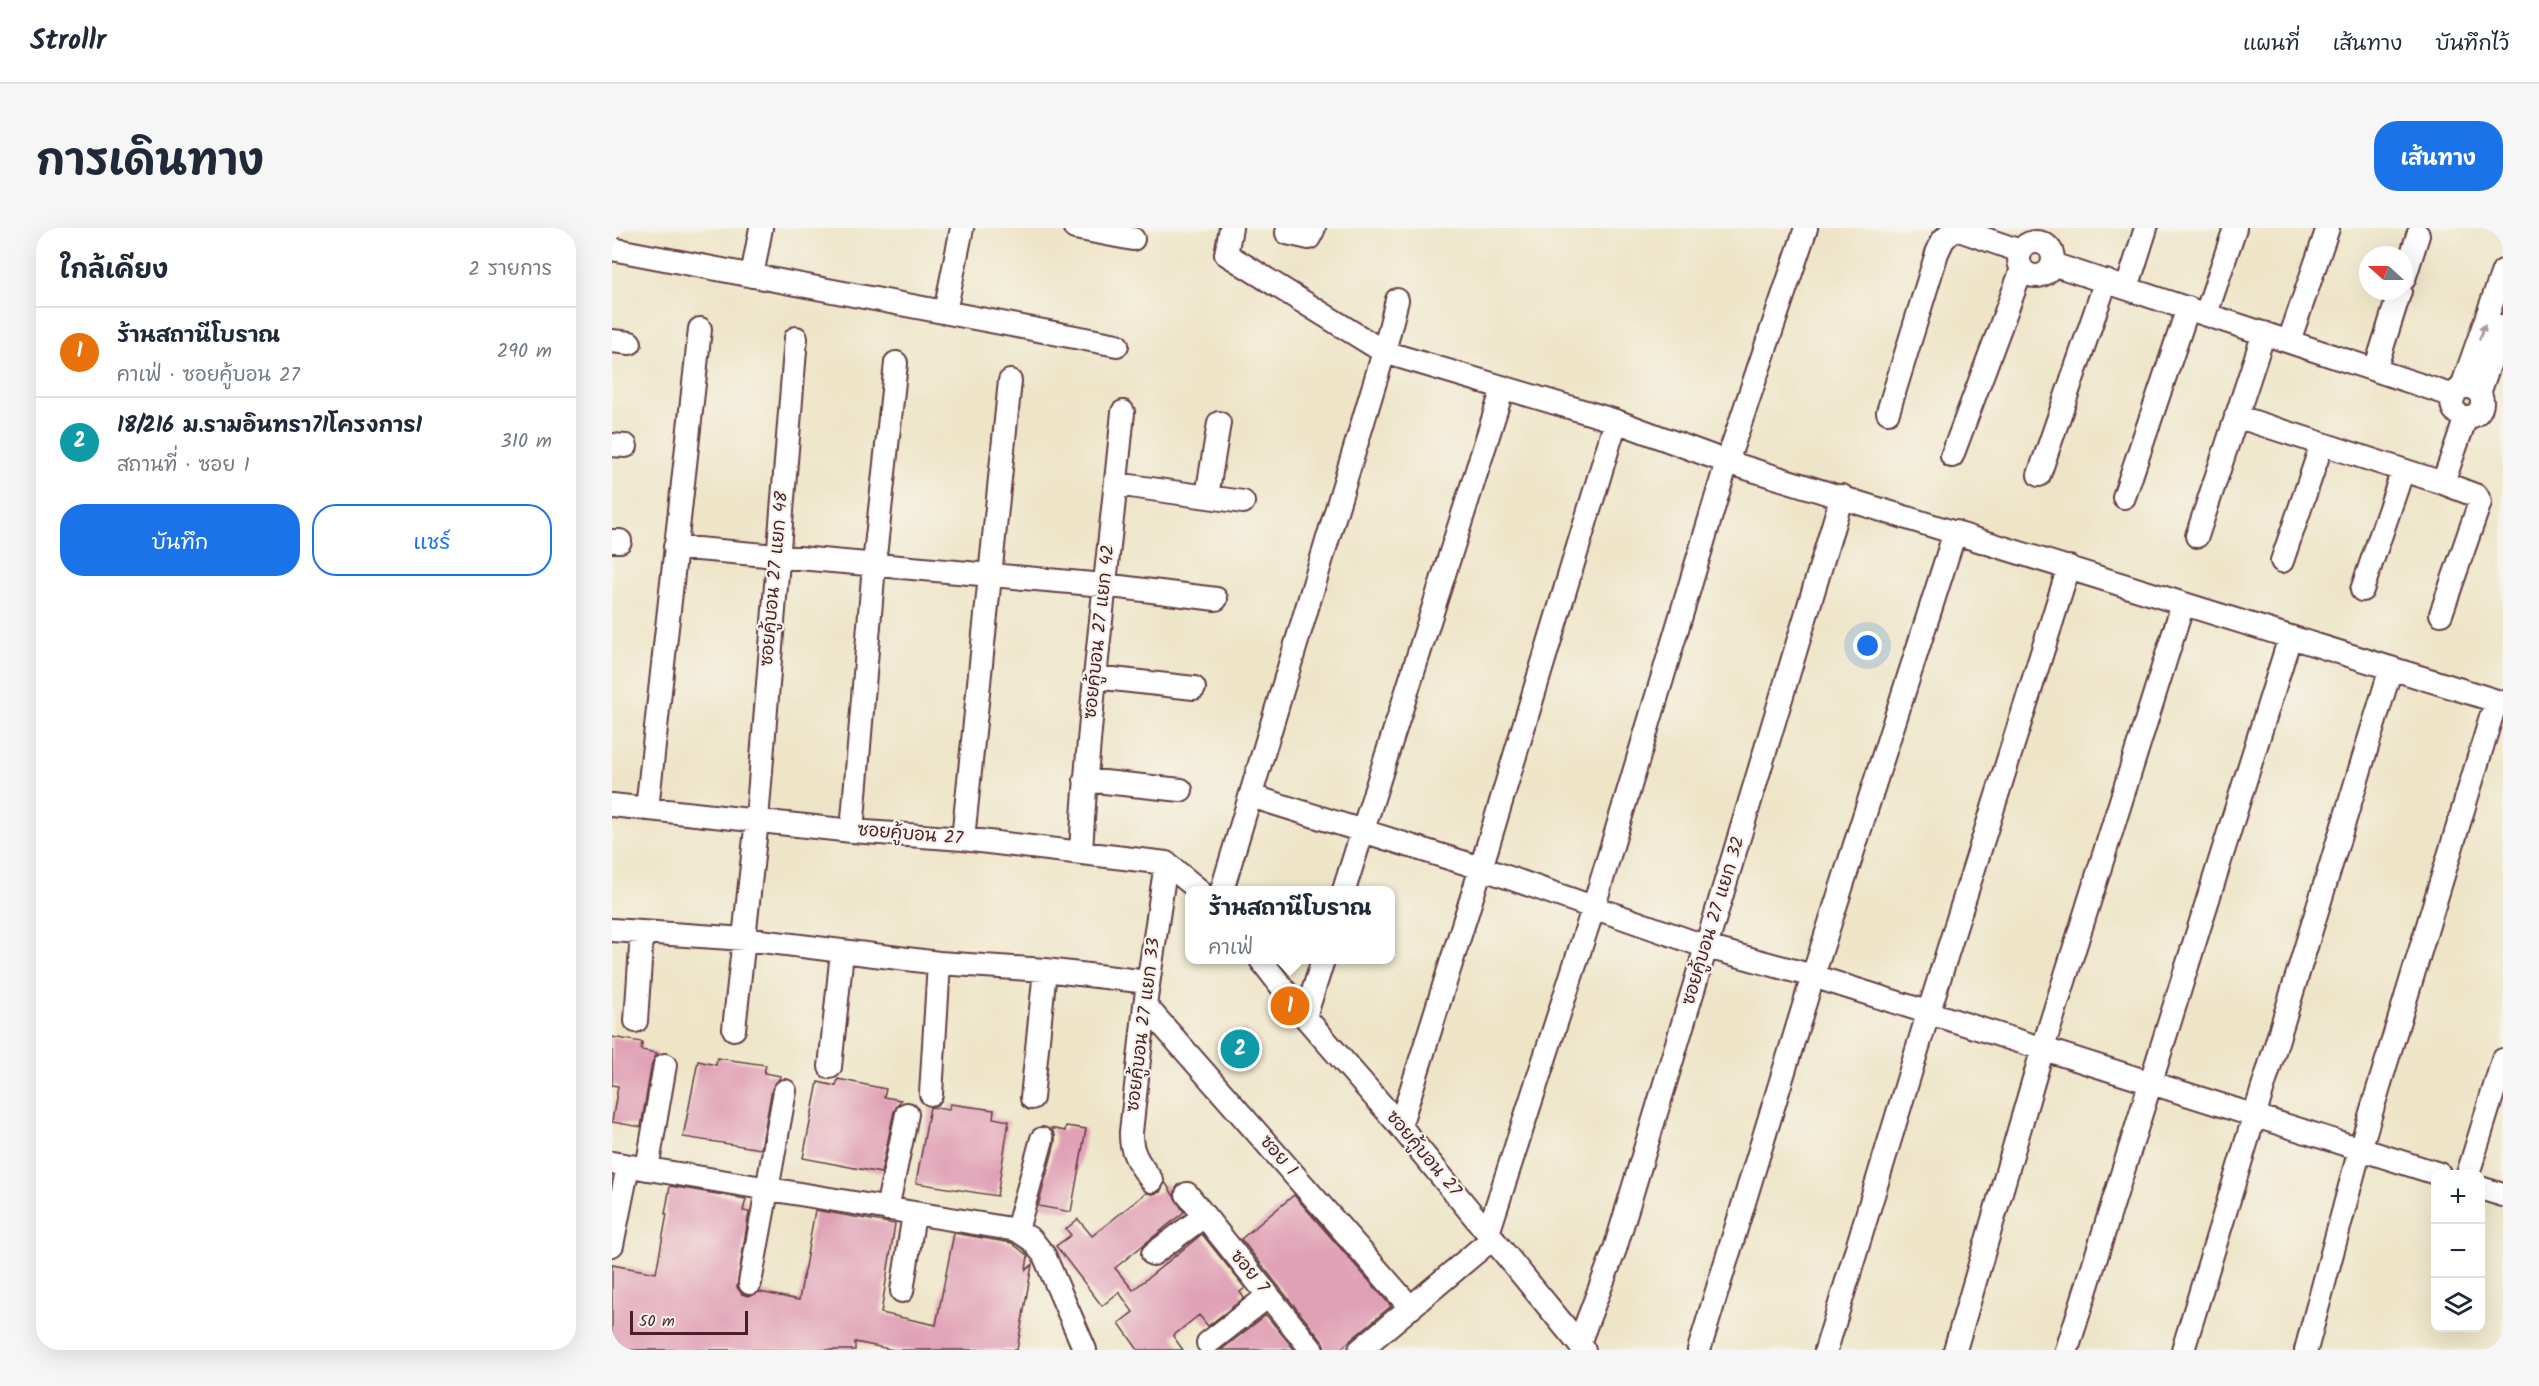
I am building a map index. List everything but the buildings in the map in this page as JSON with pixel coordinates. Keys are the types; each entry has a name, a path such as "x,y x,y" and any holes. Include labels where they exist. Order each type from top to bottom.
{"street":[{"path":"752,276 761,228"},
{"path":"945,312 962,228"},
{"path":"1075,228 1133,239"},
{"path":"1231,228 1226,254 1384,352 1616,421 1727,462 2500,702 2360,1149 2306,1350"},
{"path":"1288,228 1287,233 1310,238 1314,228"},
{"path":"1360,1350 1491,1236 1594,906 1727,462 1806,228"},
{"path":"2039,475 2117,285 2146,228"},
{"path":"2124,497 2197,311 2235,228"},
{"path":"2289,341 2328,228"},
{"path":"1888,412 1937,253 1948,232 1962,229 2021,260 2032,276 2039,276 2049,269 2051,246"},
{"path":"2413,250 2418,234"},
{"path":"1952,456 2021,260 2030,243 2036,242 2051,246 2117,285 2375,370 2465,392 2482,402 2479,411 2466,417 2443,483"},
{"path":"612,249 1117,345"},
{"path":"2465,392 2503,271"},
{"path":"1224,886 1384,352 1397,300"},
{"path":"2375,370 2397,300"},
{"path":"2465,392 2503,326"},
{"path":"647,809 700,329"},
{"path":"2196,536 2264,333"},
{"name":"ซอยคู้บอน 27 แยก 48","path":"734,1029 757,820 796,338"},
{"path":"852,831 874,565 896,363"},
{"path":"963,840 1010,381"},
{"path":"1346,886 1503,388"},
{"name":"ซอยคู้บอน 27 แยก 42","path":"1081,852 1095,677 1124,412"},
{"path":"2236,416 2477,496 2480,502 2441,614"},
{"path":"1400,1126 1481,868 1616,421"},
{"path":"1207,496 1219,423"},
{"path":"2282,561 2322,444"},
{"path":"2362,590 2403,470"},
{"path":"1116,484 1243,502"},
{"name":"ซอยคู้บอน 27 แยก 32","path":"1581,1347 1615,1249 1842,496"},
{"path":"1699,1350 1813,976 1955,532"},
{"path":"675,547 1104,585 1216,599"},
{"path":"1826,1350 2068,567"},
{"path":"1955,1350 2043,1048 2183,604"},
{"path":"2067,1350 2290,637"},
{"path":"2183,1350 2391,668"},
{"path":"1095,677 1194,688"},
{"path":"1085,780 1181,790"},
{"path":"1251,796 1481,868 1707,947 1813,976 2431,1171"},
{"name":"ซอยคู้บอน 27","path":"612,805 852,831 1081,852 1166,863"},
{"path":"1166,863 1193,886"},
{"name":"ซอยคู้บอน 27 แยก 33","path":"1152,1181 1136,1160 1131,1145 1145,1005 1166,863"},
{"path":"612,930 745,939 939,963 1045,970 1148,982"},
{"path":"636,1021 642,932"},
{"path":"830,1066 842,952"},
{"path":"931,1094 939,963"},
{"name":"ซอยคู้บอน 27","path":"1264,964 1305,1017 1400,1126 1581,1347"},
{"path":"1305,1017 1322,964"},
{"path":"1032,1098 1045,970"},
{"name":"ซอย 1","path":"1145,1005 1411,1308"},
{"path":"2469,1170 2503,1059"},
{"path":"612,1245 629,1166 664,1065"},
{"path":"750,1283 784,1091"},
{"path":"887,1209 907,1114"},
{"path":"1017,1230 1042,1139"},
{"path":"629,1166 1017,1230 1032,1240 1044,1255 1085,1350"},
{"path":"2485,1189 2503,1195"},
{"name":"ซอย 7","path":"1186,1194 1312,1350"},
{"path":"902,1291 914,1214"},
{"path":"1153,1254 1204,1216"},
{"path":"1208,1343 1268,1296"}],"place":[{"name":"ร้านสถานีโบราณ","path":"1290,1006"},
{"name":"18/216 ม.รามอินทรา71โครงการ1","path":"1240,1049"}]}
